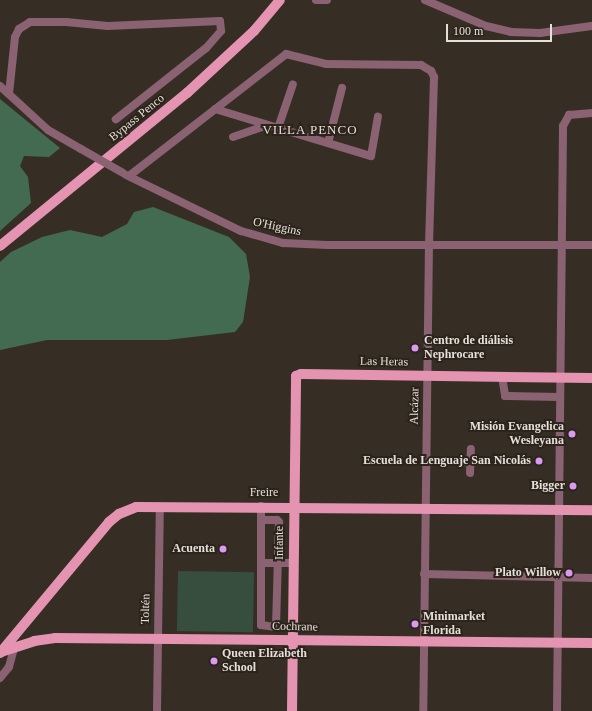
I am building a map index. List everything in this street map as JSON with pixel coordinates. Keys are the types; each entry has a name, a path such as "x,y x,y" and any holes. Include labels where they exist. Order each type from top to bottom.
{"main road":[{"name":"Bypass Penco","path":"0,246 193,88 248,36 280,0"},
{"name":"Las Heras","path":"296,376 502,376 592,378"},
{"name":"Infante","path":"292,711 293,506 296,376"},
{"name":"Freire","path":"0,652 113,518 136,507 293,506 592,510"},
{"name":"Cochrane","path":"0,652 55,638 592,643"}],"street":[{"path":"316,0 327,0"},
{"path":"426,0 486,26 511,32 540,33 592,26"},
{"path":"9,94 14,37 19,29 30,22 53,21 108,26 214,19 220,21 222,29 206,48 116,119"},
{"name":"Alcázar","path":"215,109 286,54 304,60 338,65 422,65 429,69 434,77 429,243 423,711"},
{"path":"278,128 293,84"},
{"name":"O'Higgins","path":"0,86 48,130 126,175 241,231 271,240 310,245 429,243 592,245"},
{"path":"328,143 342,88"},
{"path":"126,175 215,109 371,156 378,117"},
{"path":"556,711 563,126 567,117 572,114 592,113"},
{"path":"233,137 267,125"},
{"path":"502,376 505,396 559,397"},
{"path":"470,473 471,449"},
{"path":"426,462 470,462"},
{"path":"265,506 261,625 276,627 279,522 265,520"},
{"name":"Toltén","path":"157,711 160,507"},
{"path":"262,563 293,563"},
{"path":"424,574 592,578"},
{"path":"0,678 9,667 14,648"}],"green space":[{"path":"0,99 60,148 49,157 24,156 20,166 28,177 31,203 0,231"},
{"path":"153,207 229,237 246,254 250,277 243,322 235,332 167,340 47,340 0,350 0,262 11,252 42,237 70,230 102,237 127,224 134,212"},
{"path":"178,571 254,572 253,632 177,631"}],"place":[{"name":"Centro de diálisis Nephrocare","path":"415,348"},
{"name":"Misión Evangelica Wesleyana","path":"572,434"},
{"name":"Escuela de Lenguaje San Nicolás","path":"539,461"},
{"name":"Bigger","path":"573,486"},
{"name":"Acuenta","path":"223,549"},
{"name":"Plato Willow","path":"569,573"},
{"name":"Minimarket Florida","path":"415,624"},
{"name":"Queen Elizabeth School","path":"214,661"}],"district":[{"name":"VILLA PENCO","path":"310,130"}]}
